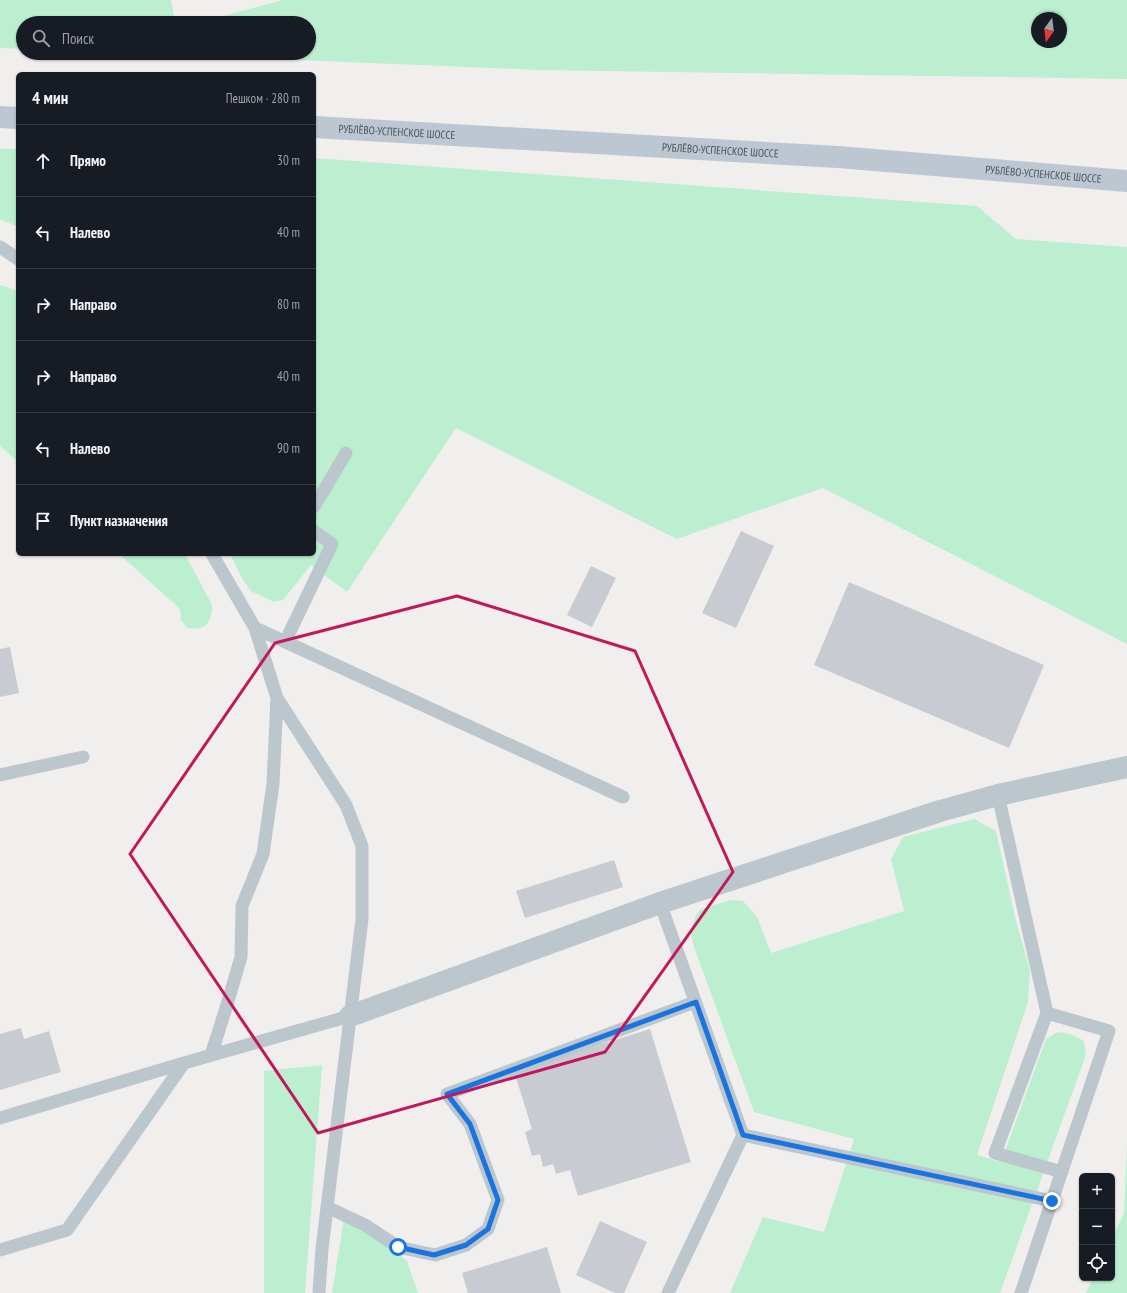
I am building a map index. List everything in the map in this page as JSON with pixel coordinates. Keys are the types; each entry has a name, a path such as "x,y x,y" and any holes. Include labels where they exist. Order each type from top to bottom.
{"main road":[{"path":"0,118 16,118"},
{"name":"РУБЛЁВО-УСПЕНСКОЕ ШОССЕ","path":"316,127 838,157 1127,181"}],"street":[{"path":"350,1016 660,902 940,811 998,795 1127,766"}],"lane":[{"path":"0,247 16,257"},
{"path":"316,504 346,453"},
{"path":"285,642 332,544 316,533"},
{"path":"213,556 255,628 277,698 346,805 362,846 362,919 322,1249 319,1293"},
{"path":"255,628 623,797"},
{"path":"211,1055 241,957 242,906 263,854 273,784 277,698"},
{"path":"0,775 83,757"},
{"path":"998,795 1047,1013 995,1153 1062,1172"},
{"path":"660,902 743,1135 668,1293"},
{"path":"327,1207 365,1225 398,1247 434,1255 466,1245 488,1229 498,1200 470,1124 447,1094 696,1002"},
{"path":"1021,1293 1109,1031 1047,1013"},
{"path":"0,1118 211,1055 350,1016"},
{"path":"0,1250 67,1230 184,1063"},
{"path":"743,1135 1052,1201"}],"highlighted area":[{"path":"457,596 635,651 733,872 605,1052 318,1133 130,854 275,643"}],"green space":[{"path":"0,0 171,0 174,16 16,16 16,49 0,48"},
{"path":"283,0 1127,0 1127,79 540,70 295,60 316,60 316,16 222,16"},
{"path":"0,149 16,149 16,226 0,219"},
{"path":"316,158 977,206 1016,239 1127,247 1127,644 823,488 677,539 456,428 347,592 311,565 283,600 274,602 251,591 243,580 231,556 316,556"},
{"path":"0,285 16,290 16,460 0,446"},
{"path":"121,556 186,556 212,605 212,611 211,617 207,624 203,627 194,629 187,628 181,620 180,609"},
{"path":"974,819 996,831 1016,921 1030,971 1028,1002 977,1155 1001,1162 1046,1039 1058,1032 1073,1035 1084,1041 1086,1055 1000,1293 730,1293 763,1217 824,1232 854,1139 754,1112 693,944 691,933 696,915 701,909 731,900 743,901 757,917 771,953 904,911 891,859 903,837"},
{"path":"322,1065 305,1293 264,1293 264,1071"},
{"path":"1127,1146 1127,1293 1086,1293 1092,1281 1115,1281 1115,1232 1124,1213"},
{"path":"345,1212 407,1261 418,1293 332,1293"}],"building":[{"path":"741,531 774,546 736,628 702,613"},
{"path":"591,566 616,578 592,627 567,615"},
{"path":"849,582 1044,665 1009,748 814,665"},
{"path":"10,647 19,693 0,697 0,649"},
{"path":"614,860 623,887 525,918 516,891"},
{"path":"21,1028 24,1039 49,1031 61,1072 0,1090 0,1034"},
{"path":"650,1029 691,1162 578,1196 570,1170 556,1174 553,1164 543,1167 540,1154 532,1156 525,1132 532,1129 514,1071"},
{"path":"600,1221 647,1242 624,1293 615,1293 576,1275"},
{"path":"547,1247 561,1293 468,1293 462,1273"}],"route":[{"path":"398,1247 434,1255 466,1245 488,1229 498,1200 470,1124 447,1094 696,1002 743,1135 1052,1201"}]}
